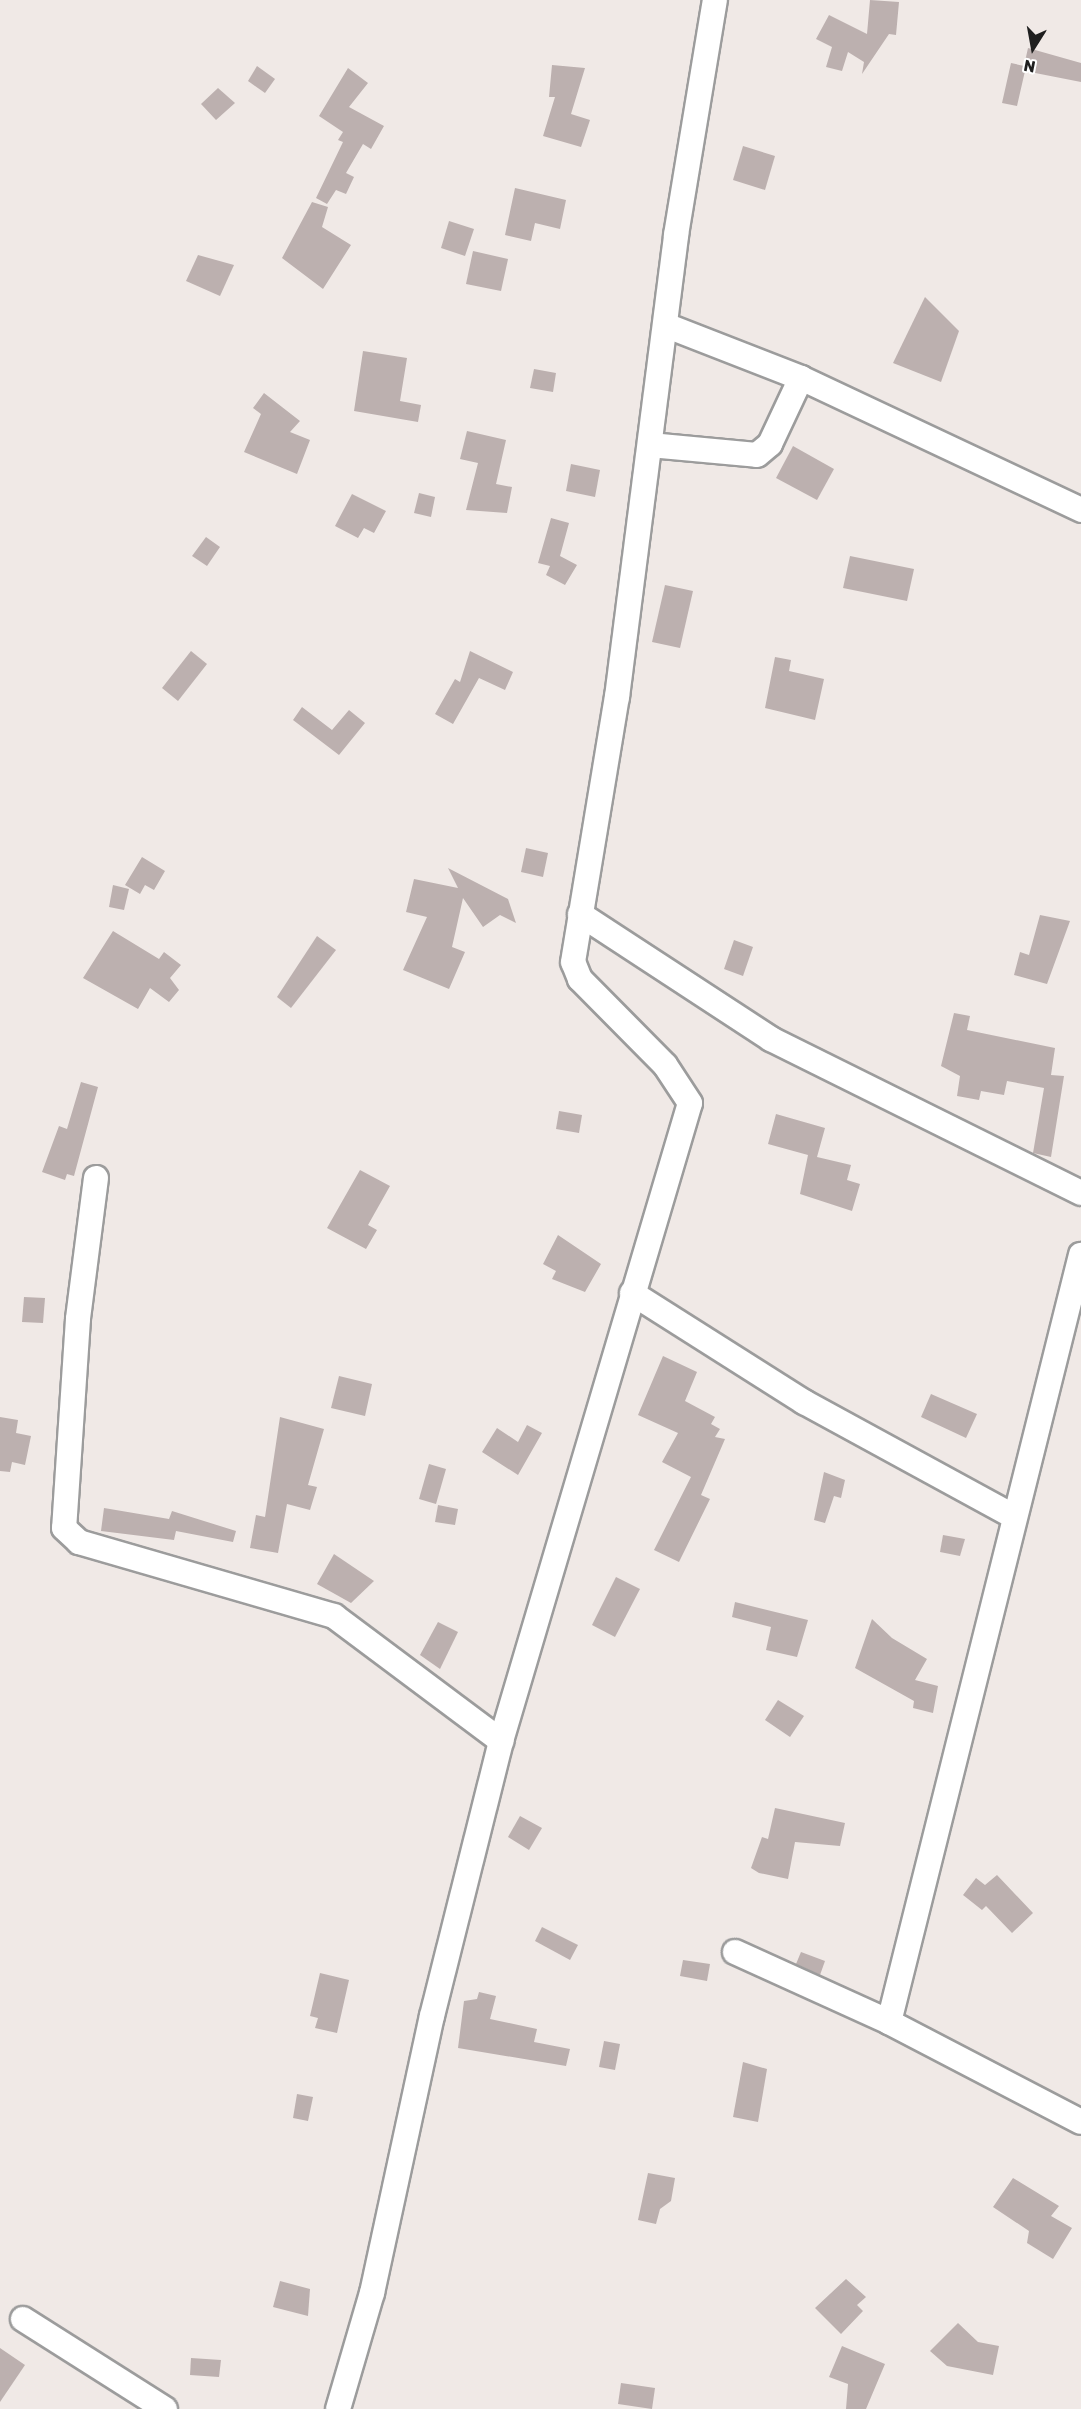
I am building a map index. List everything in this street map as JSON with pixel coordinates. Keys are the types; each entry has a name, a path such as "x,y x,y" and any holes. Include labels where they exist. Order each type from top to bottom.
{"street":[{"path":"339,2409 372,2293 432,2016 501,1742 690,1103 664,1065 580,979 573,962 617,697 665,325 715,0"},
{"path":"665,325 801,378 1081,510"},
{"path":"650,445 757,454 770,444 801,378"},
{"path":"580,914 771,1039 1081,1193"},
{"path":"96,1178 78,1319 64,1528 79,1542 334,1616 501,1742"},
{"path":"889,2022 944,1818 1013,1516 1081,1255"},
{"path":"632,1293 804,1402 1013,1516"},
{"path":"735,1952 889,2022 1081,2122"},
{"path":"23,2319 165,2409"}],"building":[{"path":"870,0 899,2 896,35 889,34 862,74 864,62 848,52 842,71 826,67 832,47 816,39 829,15 867,34"},
{"path":"1028,48 1081,63 1081,82 1025,71 1017,106 1002,103 1011,63 1024,66"},
{"path":"552,65 585,68 571,114 590,120 581,147 543,136 555,97 549,97"},
{"path":"257,66 275,79 265,93 248,81"},
{"path":"348,68 368,83 349,107 384,126 371,149 363,144 346,173 354,177 346,194 336,190 327,204 316,198 343,142 338,140 343,132 319,116"},
{"path":"218,88 235,103 216,120 201,104"},
{"path":"743,146 775,156 765,190 733,180"},
{"path":"515,188 566,200 560,229 535,223 531,241 505,235"},
{"path":"312,202 328,207 322,227 351,245 323,289 282,258"},
{"path":"449,221 474,229 465,256 441,248"},
{"path":"473,251 508,259 501,291 466,284"},
{"path":"198,255 234,265 220,296 186,281"},
{"path":"925,297 959,331 941,382 893,363"},
{"path":"363,351 407,358 400,401 421,405 418,422 354,411"},
{"path":"534,369 556,373 553,392 530,388"},
{"path":"264,393 300,421 290,432 310,440 297,474 244,452 261,414 253,408"},
{"path":"467,431 506,440 496,484 512,487 507,513 466,510 478,463 460,459"},
{"path":"793,446 834,469 817,500 776,478"},
{"path":"571,464 600,470 595,497 566,491"},
{"path":"419,493 435,497 431,517 414,513"},
{"path":"352,494 386,511 374,533 364,528 358,538 335,526"},
{"path":"551,518 569,523 560,556 577,565 565,585 546,575 550,566 538,563"},
{"path":"206,537 220,547 207,566 192,556"},
{"path":"850,556 914,569 907,601 843,588"},
{"path":"665,585 693,591 680,648 652,642"},
{"path":"191,651 207,664 178,701 162,688"},
{"path":"470,651 513,672 505,690 479,678 453,724 435,714 455,679 460,682"},
{"path":"775,657 791,660 789,671 824,679 815,720 765,708"},
{"path":"302,707 332,730 349,710 365,723 339,755 293,720"},
{"path":"526,848 548,853 543,877 521,872"},
{"path":"142,857 165,871 154,890 145,885 140,894 125,885"},
{"path":"448,868 508,899 516,923 500,915 483,927 463,898 452,947 465,952 449,989 403,970 427,917 406,912 414,879 458,888"},
{"path":"113,885 129,889 124,910 109,907"},
{"path":"1040,915 1070,921 1047,984 1014,975 1020,952 1029,955"},
{"path":"113,931 159,959 164,952 181,965 170,978 179,990 169,1002 150,988 138,1009 83,978"},
{"path":"317,936 336,950 291,1008 277,997"},
{"path":"734,940 753,947 743,976 724,969"},
{"path":"954,1013 970,1016 967,1030 1055,1048 1051,1075 1064,1076 1051,1157 1033,1153 1044,1088 1007,1081 1004,1095 981,1091 979,1100 957,1096 960,1076 941,1066"},
{"path":"81,1082 98,1087 74,1176 67,1174 65,1180 42,1172 59,1126 67,1129"},
{"path":"559,1111 582,1115 579,1133 556,1129"},
{"path":"776,1114 825,1128 817,1157 851,1165 847,1180 860,1184 852,1211 800,1194 808,1155 768,1144"},
{"path":"360,1170 390,1186 368,1225 377,1230 366,1249 327,1228"},
{"path":"558,1235 601,1264 585,1292 552,1279 556,1271 543,1264"},
{"path":"24,1297 45,1298 43,1323 22,1322"},
{"path":"663,1356 697,1372 685,1401 715,1417 711,1424 720,1429 715,1437 725,1439 701,1495 710,1499 679,1562 654,1550 691,1477 662,1462 678,1433 638,1415"},
{"path":"339,1376 372,1384 365,1416 331,1408"},
{"path":"931,1394 977,1414 966,1438 921,1417"},
{"path":"0,1417 18,1420 16,1433 31,1436 25,1465 12,1462 10,1472 0,1471"},
{"path":"280,1417 324,1429 308,1485 317,1487 310,1510 287,1504 278,1553 250,1548 256,1515 265,1517"},
{"path":"527,1425 542,1433 518,1475 482,1452 497,1428 518,1442"},
{"path":"429,1464 446,1469 436,1504 419,1499"},
{"path":"824,1472 845,1480 841,1498 834,1496 825,1523 814,1520"},
{"path":"438,1505 458,1509 455,1525 435,1522"},
{"path":"104,1508 169,1519 172,1511 236,1531 233,1542 176,1531 174,1540 101,1531"},
{"path":"943,1535 965,1539 960,1556 940,1552"},
{"path":"334,1554 374,1581 351,1603 317,1584"},
{"path":"616,1577 640,1589 615,1637 592,1625"},
{"path":"735,1602 808,1620 797,1657 766,1650 771,1627 732,1617"},
{"path":"872,1619 892,1638 927,1659 915,1680 938,1686 933,1713 913,1708 914,1701 855,1668"},
{"path":"438,1622 458,1632 440,1669 420,1655"},
{"path":"778,1700 804,1716 790,1737 765,1720"},
{"path":"775,1808 845,1823 840,1846 795,1842 788,1879 759,1873 751,1868 762,1837 768,1839"},
{"path":"520,1816 542,1828 529,1850 508,1837"},
{"path":"997,1875 1033,1913 1012,1933 986,1906 982,1910 963,1895 976,1878 985,1885"},
{"path":"542,1927 578,1945 570,1960 535,1941"},
{"path":"801,1952 825,1961 820,1975 796,1964"},
{"path":"683,1960 710,1964 707,1981 680,1976"},
{"path":"320,1973 349,1980 337,2033 315,2028 318,2018 310,2016"},
{"path":"479,1992 496,1996 490,2019 537,2029 534,2042 570,2049 566,2066 458,2048 464,2001 477,1999"},
{"path":"604,2041 620,2044 615,2070 599,2067"},
{"path":"743,2062 767,2069 758,2122 733,2117"},
{"path":"297,2094 313,2097 308,2121 293,2118"},
{"path":"648,2173 675,2178 671,2201 660,2209 656,2224 638,2220"},
{"path":"1013,2178 1059,2206 1051,2216 1072,2228 1053,2259 1027,2243 1029,2231 993,2207"},
{"path":"846,2279 866,2297 857,2305 863,2311 841,2334 815,2308"},
{"path":"280,2281 310,2289 308,2316 273,2307"},
{"path":"958,2323 978,2342 999,2346 993,2375 947,2366 930,2351"},
{"path":"842,2346 885,2364 866,2409 846,2409 848,2384 829,2377"},
{"path":"0,2348 25,2365 0,2402"},
{"path":"191,2358 221,2360 219,2377 190,2375"},
{"path":"621,2383 655,2388 652,2409 618,2404"}]}
